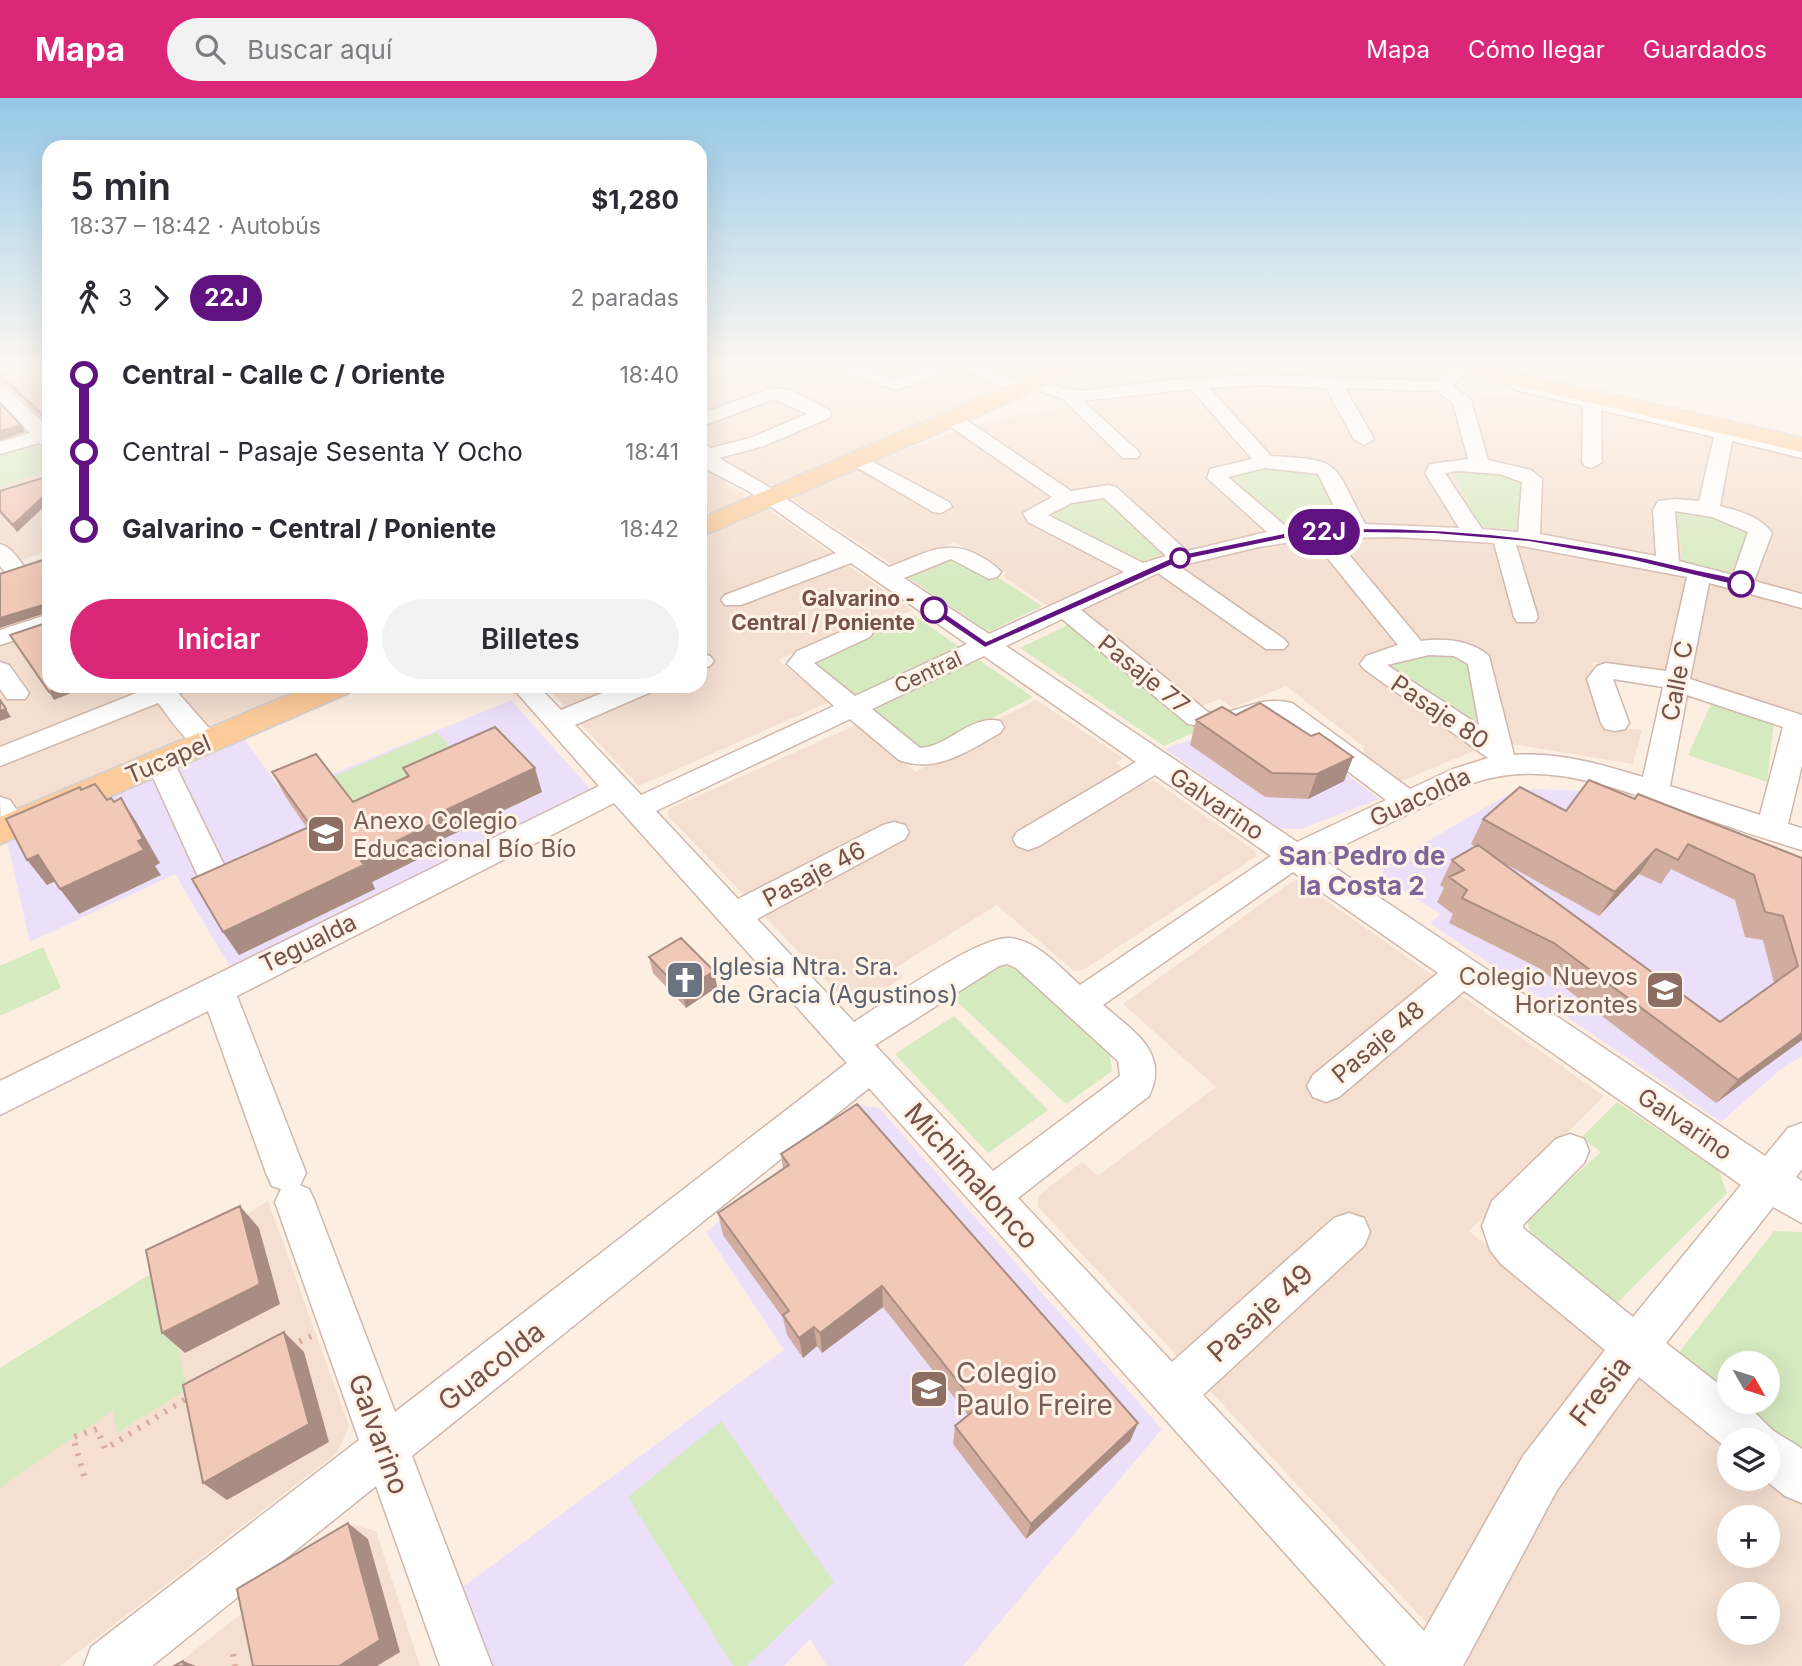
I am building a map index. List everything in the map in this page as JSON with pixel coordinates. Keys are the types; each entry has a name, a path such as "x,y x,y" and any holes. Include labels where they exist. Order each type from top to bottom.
{"main road":[{"path":"707,527 901,441"},
{"path":"1783,441 1802,445"},
{"name":"Tucapel","path":"4,821 160,762 321,693"}],"street":[{"path":"0,448 29,441"},
{"path":"707,453 759,441"},
{"path":"984,441 1067,498"},
{"path":"1116,441 1130,454"},
{"path":"1247,441 1265,462"},
{"path":"1473,441 1480,467"},
{"path":"1592,441 1592,462"},
{"path":"1708,511 1723,441"},
{"path":"1755,441 1802,452"},
{"name":"Galvarino","path":"707,459 757,488 1785,1193"},
{"path":"858,460 941,507"},
{"path":"1284,536 1216,475 1224,469 1265,462 1307,463 1322,467 1357,530"},
{"path":"1474,534 1435,470 1447,466 1480,467 1518,473 1533,481 1529,539"},
{"path":"1161,565 1113,492 1100,490 1067,498 1036,511 1034,515 1161,565 1275,644"},
{"path":"1668,565 1665,508 1680,504 1708,511 1748,522 1760,530 1741,584"},
{"name":"Central","path":"627,799 852,708 1161,565 1284,536 1357,530 1474,534 1529,539 1668,565 1802,601"},
{"path":"1318,532 1413,647 1464,651 1478,658 1501,757"},
{"path":"1503,537 1526,617"},
{"path":"0,551 7,573 38,563"},
{"path":"885,577 949,552 961,554 989,572"},
{"path":"733,600 852,555"},
{"name":"Calle C","path":"1655,789 1699,573"},
{"name":"Pasaje 77","path":"1064,608 1198,718 1223,724 1268,707 1283,709 1408,803"},
{"path":"0,638 42,623"},
{"path":"861,632 806,656 800,664 909,754 920,759 931,758 990,727"},
{"name":"Pasaje 80","path":"1413,647 1379,658 1373,664 1501,757"},
{"path":"0,670 16,693"},
{"path":"1615,723 1600,679 1602,672 1638,673 1677,681 1791,719 1797,725 1772,828"},
{"path":"0,757 160,693"},
{"path":"173,693 206,742"},
{"name":"Michimalonco","path":"530,693 1421,1666"},
{"path":"557,722 625,693"},
{"name":"Guacolda","path":"1078,1004 1294,856 1501,757 1566,765 1655,789 1802,838"},
{"path":"160,762 215,879"},
{"path":"1028,839 1156,762"},
{"name":"Tegualda","path":"0,1099 217,988 627,799"},
{"name":"Pasaje 46","path":"734,916 894,832"},
{"name":"Guacolda","path":"110,1666 385,1451 860,1054 999,951 1023,955 1132,1052 1138,1061 1139,1079 1130,1091 990,1196"},
{"name":"Pasaje 48","path":"1326,1086 1463,972"},
{"name":"Galvarino","path":"217,988 466,1666"},
{"name":"Fresia","path":"1434,1666 1540,1473 1635,1346 1785,1193 1802,1140"},
{"path":"1570,1151 1506,1214 1503,1233 1520,1254 1738,1428"},
{"name":"Pasaje 49","path":"1171,1393 1349,1232"},
{"path":"1780,1462 1802,1479"}],"path":[{"path":"277,1352 338,1322"},
{"path":"84,1476 74,1437 97,1429 105,1449 193,1395"},
{"path":"233,1654 234,1666"}],"shaded area":[{"path":"0,441 42,441 42,553 0,567"},
{"path":"707,441 879,441 777,485 768,485 747,473 724,483 744,494 743,499 707,515"},
{"path":"929,441 1737,441 1802,456 1802,718 1652,669 1592,662 1604,726 1642,730 1633,764 1512,744 1481,748 1399,782 1363,755 1364,747 1286,686 1232,708 1220,699 1199,707 1082,615 1044,604 1003,576 1006,573 954,542 896,567 794,501 794,498"},
{"path":"768,509 912,610 872,628 864,623 778,660 829,702 639,786 552,693 707,693 707,536"},
{"path":"42,632 42,693 291,693 0,816 0,647"},
{"name":"Anexo Colegio Educacional Bío Bío","path":"511,700 590,789 230,967 175,874 30,942 7,841 245,740 284,794"},
{"path":"1036,700 1123,758 1116,763 1144,784 1153,780 1254,850 1257,856 1083,970 1074,971 997,905 895,968 904,977 853,1008 668,816 669,809 858,724 915,772 1006,725 999,719"},
{"path":"1267,712 1379,799 1301,829 1278,828 1165,749"},
{"name":"Colegio Nuevos Horizontes","path":"1530,789 1588,791 1802,865 1802,1056 1781,1069 1721,1122 1430,923 1440,914 1385,878 1382,868 1505,796"},
{"path":"1296,879 1604,1096 1469,1231 1717,1430 1717,1491 1780,1491 1780,1481 1802,1499 1802,1666 1467,1666 1038,1207 1039,1195 1082,1162 1098,1176 1216,1087 1123,1004"},
{"name":"Colegio Paulo Freire","path":"856,1104 879,1108 1162,1429 963,1666 827,1666 810,1639 784,1666 488,1666 460,1589 784,1350 706,1232"},
{"path":"268,1201 349,1426 337,1453 60,1666 0,1666 0,1372"},
{"path":"353,1525 376,1531 420,1666 175,1666"}],"green space":[{"path":"41,442 42,473 0,486 0,452"},
{"path":"1254,466 1315,466 1348,523 1282,527 1224,476"},
{"path":"1453,470 1520,476 1524,530 1476,526"},
{"path":"1105,498 1166,552 1136,564 1045,514 1073,500"},
{"path":"1680,509 1748,528 1749,534 1730,574 1683,561 1676,513"},
{"path":"951,555 991,581 999,578 1042,606 989,632 904,575"},
{"path":"913,615 1033,697 931,750 912,748 813,667 815,658"},
{"path":"1070,624 1199,730 1164,746 1020,648"},
{"path":"1408,652 1470,657 1484,728 1385,667 1385,661"},
{"path":"1711,704 1774,723 1767,782 1688,755"},
{"path":"437,732 462,760 357,807 334,776"},
{"path":"43,947 61,988 0,1016 0,966"},
{"path":"1000,964 1018,969 1110,1055 1112,1071 1066,1104 950,995"},
{"path":"954,1016 1048,1110 988,1153 895,1054"},
{"path":"1617,1102 1719,1171 1727,1193 1612,1308 1534,1244 1526,1219 1601,1152 1581,1138"},
{"path":"1774,1231 1802,1232 1802,1458 1780,1441 1780,1428 1763,1428 1744,1414 1780,1414 1780,1351 1717,1351 1717,1393 1673,1360"},
{"path":"160,1268 187,1389 117,1433 113,1410 0,1488 0,1368"},
{"path":"721,1421 834,1582 747,1666 733,1666 628,1497"}],"building":[{"path":"42,478 42,498 13,525 0,511 0,491"},
{"path":"42,560 42,605 0,618 0,574"},
{"path":"42,624 42,682 10,635"},
{"path":"0,700 6,709 0,711"},
{"path":"1260,703 1311,736 1319,733 1353,757 1317,774 1272,773 1196,720 1222,707 1236,715"},
{"path":"495,727 535,768 431,817 436,822 360,859 364,865 223,932 192,879 311,826 272,772 316,754 353,802 409,776 403,768"},
{"path":"1589,780 1635,799 1638,794 1802,858 1802,1033 1738,1080 1554,943 1462,898 1467,890 1449,877 1464,870 1452,860 1478,845 1720,1022 1798,966 1783,916 1765,912 1754,875 1688,844 1678,860 1656,849 1615,892 1483,819 1520,787 1566,811"},
{"path":"95,784 107,800 111,798 114,802 121,798 143,839 138,841 144,850 60,889 38,855 27,860 6,819 80,787 81,790"},
{"path":"681,938 714,971 682,992 649,957"},
{"path":"857,1104 1138,1423 1031,1524 955,1426 978,1407 882,1286 820,1333 814,1327 799,1338 783,1315 789,1311 718,1213 789,1165 781,1154"},
{"path":"240,1206 260,1284 162,1333 146,1250"},
{"path":"284,1332 309,1424 203,1483 183,1385"},
{"path":"348,1523 380,1640 339,1666 253,1666 237,1589"}],"bus line":[{"name":"22J","path":"934,610 985,645 1142,572 1181,557 1284,536 1357,530 1434,531 1529,539 1630,557 1741,584"}],"place":[{"name":"Galvarino - Central / Poniente","path":"934,610"},
{"name":"Anexo Colegio Educacional Bío Bío","path":"326,834"},
{"name":"Iglesia Ntra. Sra. de Gracia (Agustinos)","path":"685,980"},
{"name":"Colegio Nuevos Horizontes","path":"1665,990"},
{"name":"Colegio Paulo Freire","path":"929,1389"}],"district":[{"name":"San Pedro de la Costa 2","path":"1362,870"}]}
